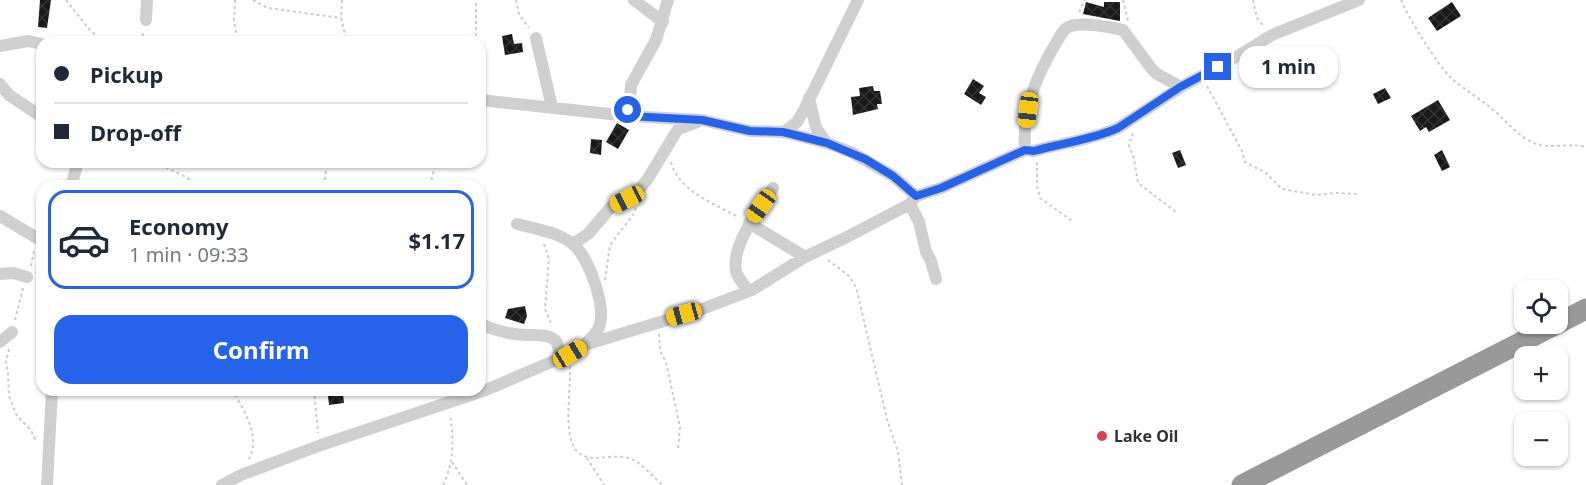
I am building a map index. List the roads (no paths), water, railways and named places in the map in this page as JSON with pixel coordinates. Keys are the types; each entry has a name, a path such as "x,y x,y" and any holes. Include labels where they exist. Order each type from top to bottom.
{"highway":[{"path":"1242,485 1586,309"}],"street":[{"path":"147,0 147,20"},
{"path":"634,0 663,21"},
{"path":"629,116 631,85 651,50 663,21 668,0"},
{"path":"783,132 797,122 858,0"},
{"path":"486,390 565,356 584,345 698,311 749,291 810,254 913,200 1030,150 1088,139 1118,128 1180,87 1272,35 1359,0"},
{"path":"1030,150 1029,101 1033,88 1043,65 1068,27 1075,25 1104,26 1122,30 1150,68 1180,87"},
{"path":"537,38 552,107"},
{"path":"0,46 28,41 36,43"},
{"path":"0,84 9,94 36,113"},
{"path":"809,98 816,128 827,143"},
{"path":"486,101 629,116 702,120 750,131 783,132 827,143 865,159 893,176 913,200 926,252 936,279"},
{"path":"573,244 588,234 610,207 637,192 647,180 678,129 702,120"},
{"path":"749,291 736,270 736,261 748,223 773,188"},
{"path":"0,216 36,238"},
{"path":"748,223 810,254"},
{"path":"517,224 555,234 573,244 580,253 600,301 600,327 584,345"},
{"path":"0,274 13,273 27,277"},
{"path":"486,326 514,334 553,338 565,356"},
{"path":"0,342 12,332"},
{"path":"47,485 52,396"},
{"path":"222,485 241,475 321,445 466,396"}],"place":[{"name":"Lake Oil","path":"1102,436"}]}
